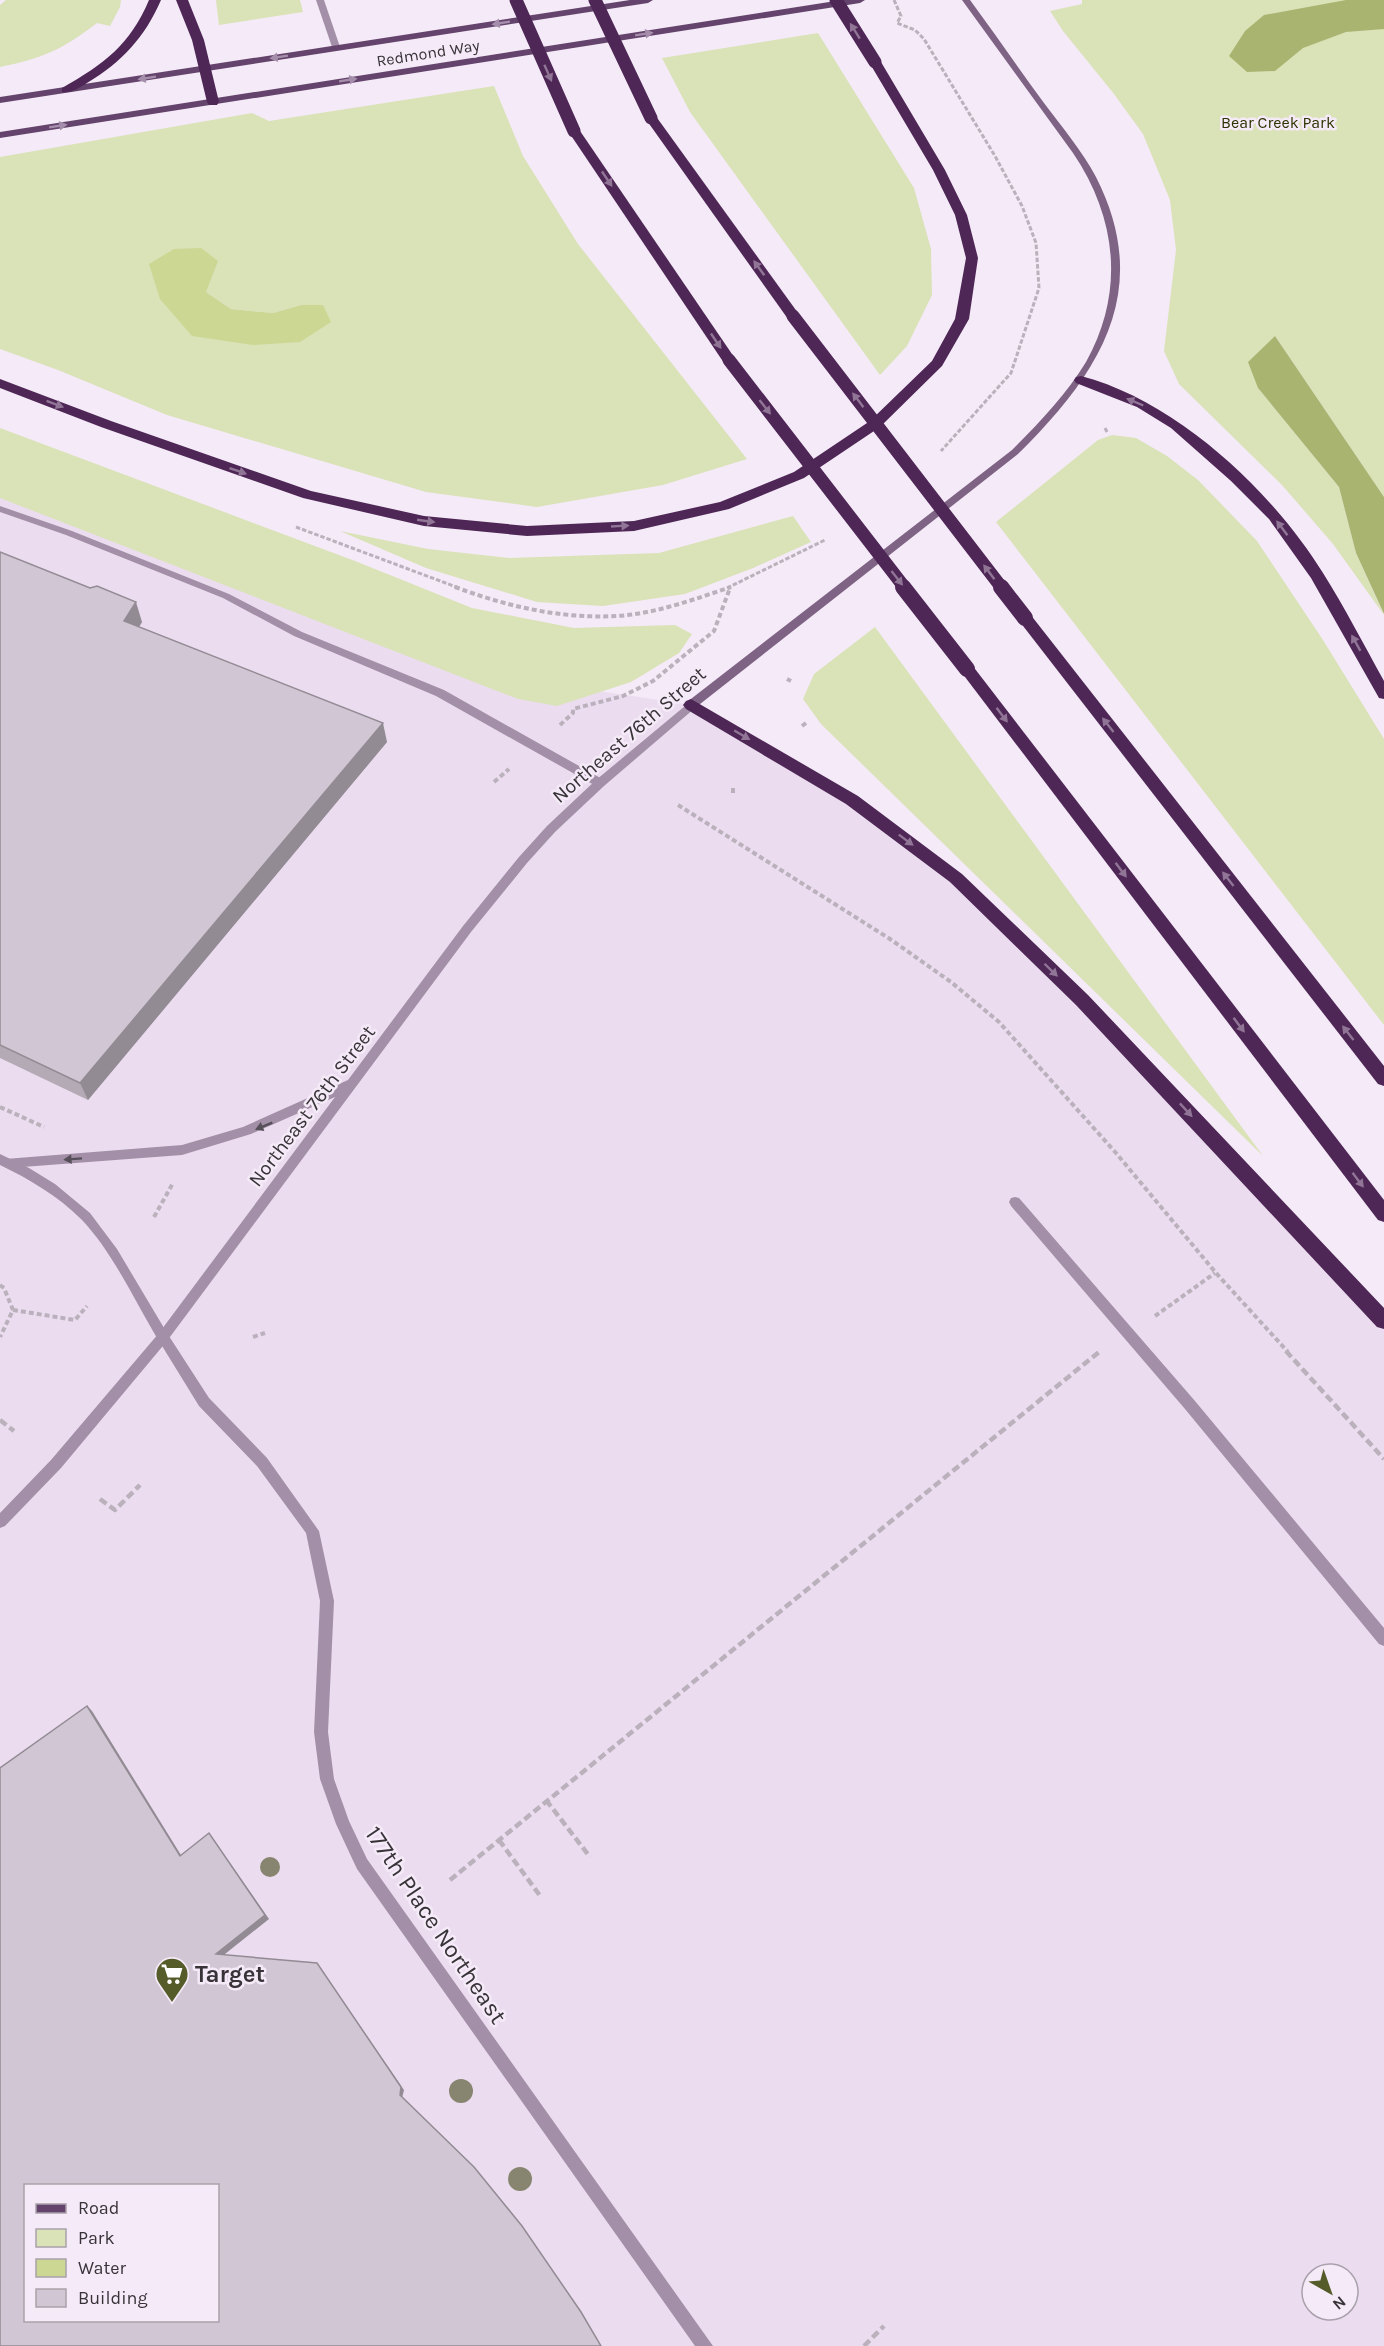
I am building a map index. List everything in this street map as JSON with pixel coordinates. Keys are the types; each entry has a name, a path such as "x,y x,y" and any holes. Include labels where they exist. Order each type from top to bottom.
{"highway":[{"path":"66,90 94,75 125,51 141,32 155,0"},
{"path":"182,0 198,40 213,102"},
{"path":"516,0 574,131 729,360 1384,1214"},
{"path":"596,0 651,118 793,316 1384,1079"},
{"path":"0,383 106,424 308,495 424,521 526,531 634,526 724,506 799,475 875,424 937,363 962,319 972,258 961,215 939,170 836,0"},
{"path":"1081,380 1142,404 1159,414 1194,440 1274,516 1317,574 1384,694"},
{"path":"691,705 852,800 956,878 1082,1000 1384,1321"}],"main road":[{"name":"Redmond Way","path":"0,100 648,0"},
{"name":"Redmond Way","path":"0,135 860,0"},
{"name":"Northeast 76th Street","path":"691,705 1015,452 1040,428 1081,380 1097,353 1113,300 1116,254 1108,214 1084,164 966,0"}],"street":[{"path":"321,0 336,47"},
{"path":"0,509 69,533 226,596 298,634 440,693 600,783"},
{"name":"Northeast 76th Street","path":"0,1522 56,1464 163,1336 494,894 551,829 600,783 691,705"},
{"path":"4,1161 172,1151 210,1144 280,1119 354,1082"},
{"name":"177th Place Northeast","path":"4,1161 60,1195 92,1224 204,1402 262,1462 312,1531 327,1600 321,1732 327,1779 342,1824 362,1864 705,2346"},
{"path":"1015,1202 1190,1405 1384,1639"}],"path":[{"path":"894,0 901,16 897,23 915,30 924,39 1011,185 1036,243 1039,288 1011,373 944,449 935,456"},
{"path":"288,525 499,603 566,615 616,616 666,607 730,587 819,545 828,538"},
{"path":"573,713 573,709 623,696 653,681 714,632 730,587"},
{"path":"714,632 719,634"},
{"path":"801,726 806,723"},
{"path":"678,805 890,939 951,982 999,1022 1101,1136 1216,1273 1384,1459"},
{"path":"154,1217 176,1179"},
{"path":"1150,1320 1216,1273"},
{"path":"0,1285 4,1288 13,1310 0,1337"},
{"path":"13,1310 75,1320 87,1306"},
{"path":"253,1338 265,1333"},
{"path":"450,1880 1102,1349"},
{"path":"0,1420 14,1431"},
{"path":"100,1499 115,1510 140,1485"},
{"path":"546,1800 590,1857"},
{"path":"499,1840 541,1897"},
{"path":"864,2346 884,2326"}],"shaded area":[{"path":"1346,0 1384,0 1384,29 1346,32 1303,48 1275,71 1247,72 1229,56 1245,31 1264,15"},
{"path":"1275,336 1384,497 1384,614 1356,553 1339,487 1258,388 1248,362"},
{"path":"0,464 553,684 691,705 852,800 956,878 1384,1321 1384,2346 0,2346"}],"green space":[{"path":"6,0 121,0 120,7 110,26 97,23 52,52 0,67 0,5"},
{"path":"216,0 300,0 303,12 219,25"},
{"name":"Bear Creek Park","path":"1082,0 1384,0 1384,497 1275,336 1258,388 1339,487 1356,553 1384,615 1333,544 1282,485 1179,384 1164,351 1176,250 1170,200 1143,134 1050,11 1082,4"},
{"path":"818,33 914,188 931,249 932,295 907,346 880,375 690,112 662,58"},
{"path":"494,86 523,156 578,244 747,459 663,485 537,507 426,492 167,415 0,349 0,157 252,113 269,121","holes":["206,292 231,309 273,313 301,305 253,345"]},
{"path":"0,428 355,561 472,608 574,628 675,625 692,634 679,653 631,682 557,706 518,699 0,498"},
{"path":"1112,435 1136,438 1167,456 1198,480 1257,541 1323,640 1384,739 1384,1025 996,522 1098,440"},
{"path":"793,516 811,542 753,568 685,594 603,606 537,602 426,568 340,531 428,549 509,558 659,553"},
{"path":"875,627 1263,1156 821,724 803,699 814,674"}],"water":[{"path":"201,248 218,261 206,292 231,309 273,313 301,305 323,305 331,322 300,342 253,345 192,336 160,299 149,264 174,249"}],"building":[{"path":"0,552 90,588 97,586 136,602 124,621 383,723 80,1083 0,1045"},
{"name":"Target","path":"87,1706 180,1856 209,1833 265,1915 216,1954 317,1963 401,2087 400,2095 474,2167 522,2226 581,2312 601,2346 0,2346 0,1768"}],"place":[{"name":"Target","path":"172,2003"}]}
